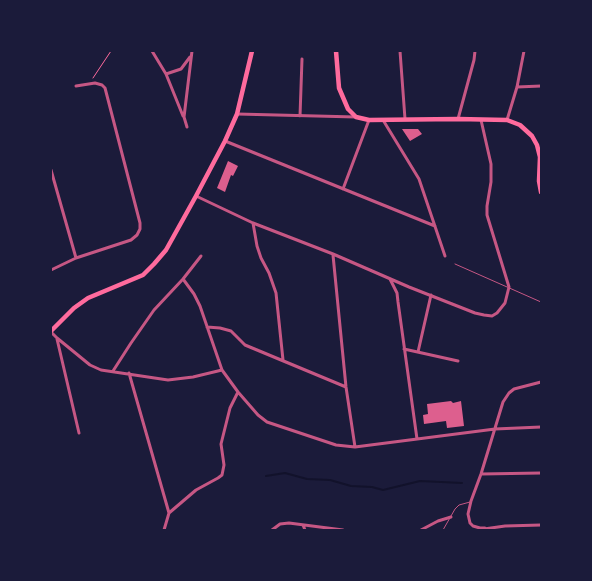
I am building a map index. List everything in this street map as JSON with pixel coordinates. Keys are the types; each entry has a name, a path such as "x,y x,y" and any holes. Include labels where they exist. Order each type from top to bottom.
{"main road":[{"path":"51,332 74,308 88,298 143,275 166,250 225,141 237,114 252,51"},
{"path":"336,51 339,88 348,109 356,116 369,120 507,120 520,125 539,145 539,181 541,192"}],"street":[{"path":"152,51 166,74 187,127"},
{"path":"400,51 405,119"},
{"path":"458,119 475,51"},
{"path":"507,120 517,87 524,51"},
{"path":"166,74 181,69 192,53"},
{"path":"184,117 192,53"},
{"path":"300,116 302,59"},
{"path":"51,270 76,258 130,240 137,235 140,229 105,88 99,83 76,86"},
{"path":"517,87 541,86"},
{"path":"237,114 356,116"},
{"path":"343,189 369,120"},
{"path":"383,120 419,178 445,256"},
{"path":"196,196 389,279 474,313 492,316 505,304 509,288 487,215 491,164 481,120"},
{"path":"225,141 435,226"},
{"path":"51,170 76,258"},
{"path":"254,222 257,246 261,258 270,273 276,293 283,360"},
{"path":"332,254 354,447"},
{"path":"113,371 154,310 200,256"},
{"path":"182,279 197,300 222,370 238,392 266,422 336,444 354,447 494,429 541,427"},
{"path":"389,279 398,302 417,440"},
{"path":"418,352 431,295"},
{"path":"206,327 231,331 245,345 346,387"},
{"path":"51,332 90,365 101,370 168,380 193,377 222,370"},
{"path":"56,338 79,433"},
{"path":"404,349 458,361"},
{"path":"129,373 169,513 164,530"},
{"path":"541,382 514,389 508,393 503,402 468,514 470,523 476,528 541,525"},
{"path":"169,513 196,490 222,475 224,465 221,444 230,408 238,392"},
{"path":"481,474 541,473"},
{"path":"421,530 451,517"},
{"path":"272,530 284,523 343,530"},
{"path":"303,525 305,530"}],"lane":[{"path":"455,264 541,302"},
{"path":"443,530 455,509 459,505 471,501"}],"path":[{"path":"90,83 111,51"}],"building":[{"path":"402,129 418,129 422,134 410,141"},
{"path":"228,161 238,166 233,176 231,175 225,192 217,188"},
{"path":"451,401 453,403 461,401 464,426 447,428 446,421 424,424 423,415 428,414 427,404"}],"waterway":[{"path":"266,476 285,473 307,479 330,480 351,486 372,487 383,490 420,481 462,483"}]}
